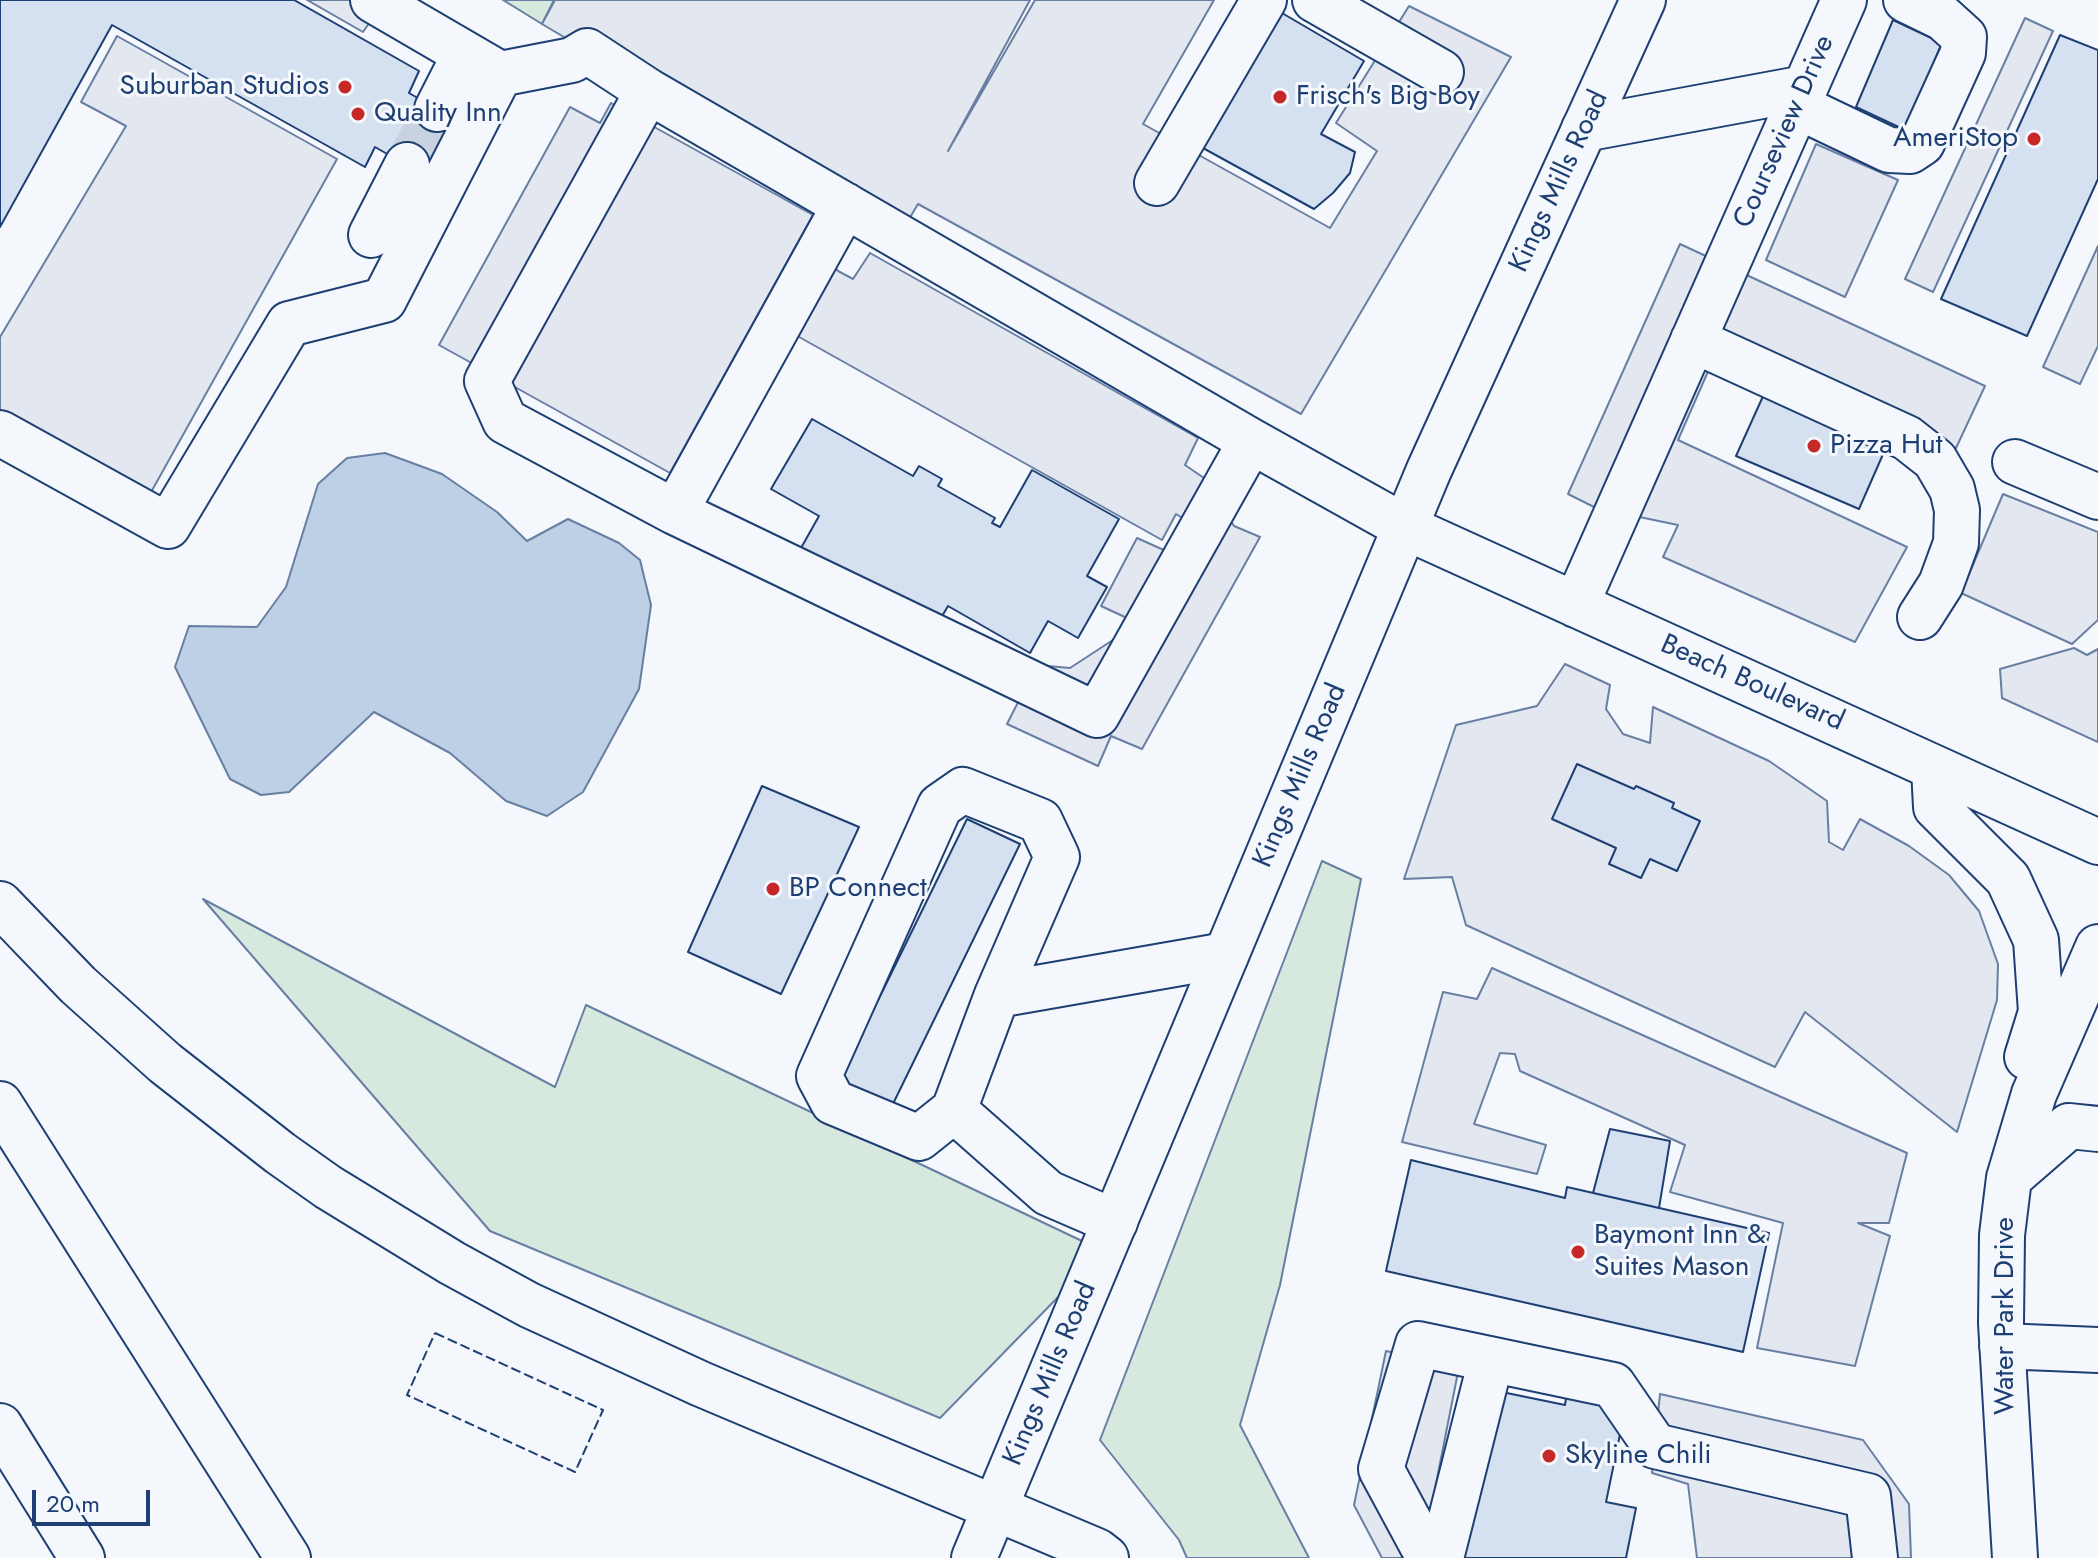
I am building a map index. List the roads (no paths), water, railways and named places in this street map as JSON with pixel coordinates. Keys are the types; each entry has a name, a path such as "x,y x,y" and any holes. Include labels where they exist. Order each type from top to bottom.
{"main road":[{"path":"373,0 483,64"},
{"path":"1157,183 1264,0"},
{"path":"1315,0 1441,72"},
{"name":"Kings Mills Road","path":"974,1558 1405,527 1643,0"},
{"name":"Courseview Drive","path":"1576,605 1844,0"},
{"path":"1584,129 1801,97 1889,150 1910,151 1922,143 1963,53 1964,37 1943,18 1906,0"},
{"name":"Beach Boulevard","path":"483,64 572,60 587,51 648,91 1405,527 2098,842"},
{"path":"437,109 483,64"},
{"path":"0,433 168,526 289,324 384,300 483,64"},
{"path":"648,91 487,381 505,421 675,512 1097,715 1251,441"},
{"path":"371,235 407,165"},
{"path":"675,512 845,205"},
{"path":"1693,340 1907,438 1935,460 1952,489 1957,510 1956,543 1941,584 1920,617"},
{"path":"2015,462 2098,497"},
{"path":"1934,768 1936,807 2008,879 2036,940 2041,1012 2020,1080 2009,1178"},
{"path":"963,790 1040,821 1057,857 997,995 954,1110 919,1138 833,1102 819,1076 940,806 963,790"},
{"path":"0,904 78,985 165,1063 304,1170 452,1263 529,1305 701,1384 996,1507 1097,1551 1106,1558"},
{"name":"Water Park Drive","path":"2015,1558 2002,1346 2002,1235 2009,1178 2034,1094 2098,947"},
{"path":"997,995 1226,955"},
{"path":"0,1104 288,1558"},
{"path":"954,1110 1048,1193 1115,1222"},
{"path":"2009,1178 2069,1126 2098,1129"},
{"path":"1429,1558 1381,1469 1418,1344 1613,1385 1655,1446 1868,1496 1875,1558"},
{"path":"2002,1346 2098,1350"},
{"path":"1441,1558 1491,1360"},
{"path":"0,1426 82,1558"}],"water":[{"path":"385,453 442,474 497,512 527,541 568,519 619,543 640,560 651,605 639,689 583,792 547,816 506,801 450,753 374,712 289,792 261,795 230,779 175,667 189,626 257,627 286,587 318,484 347,458"}],"tunnel":[{"path":"407,165 437,109"}],"place":[{"name":"Suburban Studios","path":"345,87"},
{"name":"Frisch's Big Boy","path":"1280,97"},
{"name":"Quality Inn","path":"358,114"},
{"name":"AmeriStop","path":"2034,139"},
{"name":"Pizza Hut","path":"1814,446"},
{"name":"BP Connect","path":"773,889"},
{"name":"Baymont Inn & Suites Mason","path":"1578,1252"},
{"name":"Skyline Chili","path":"1549,1456"}]}
